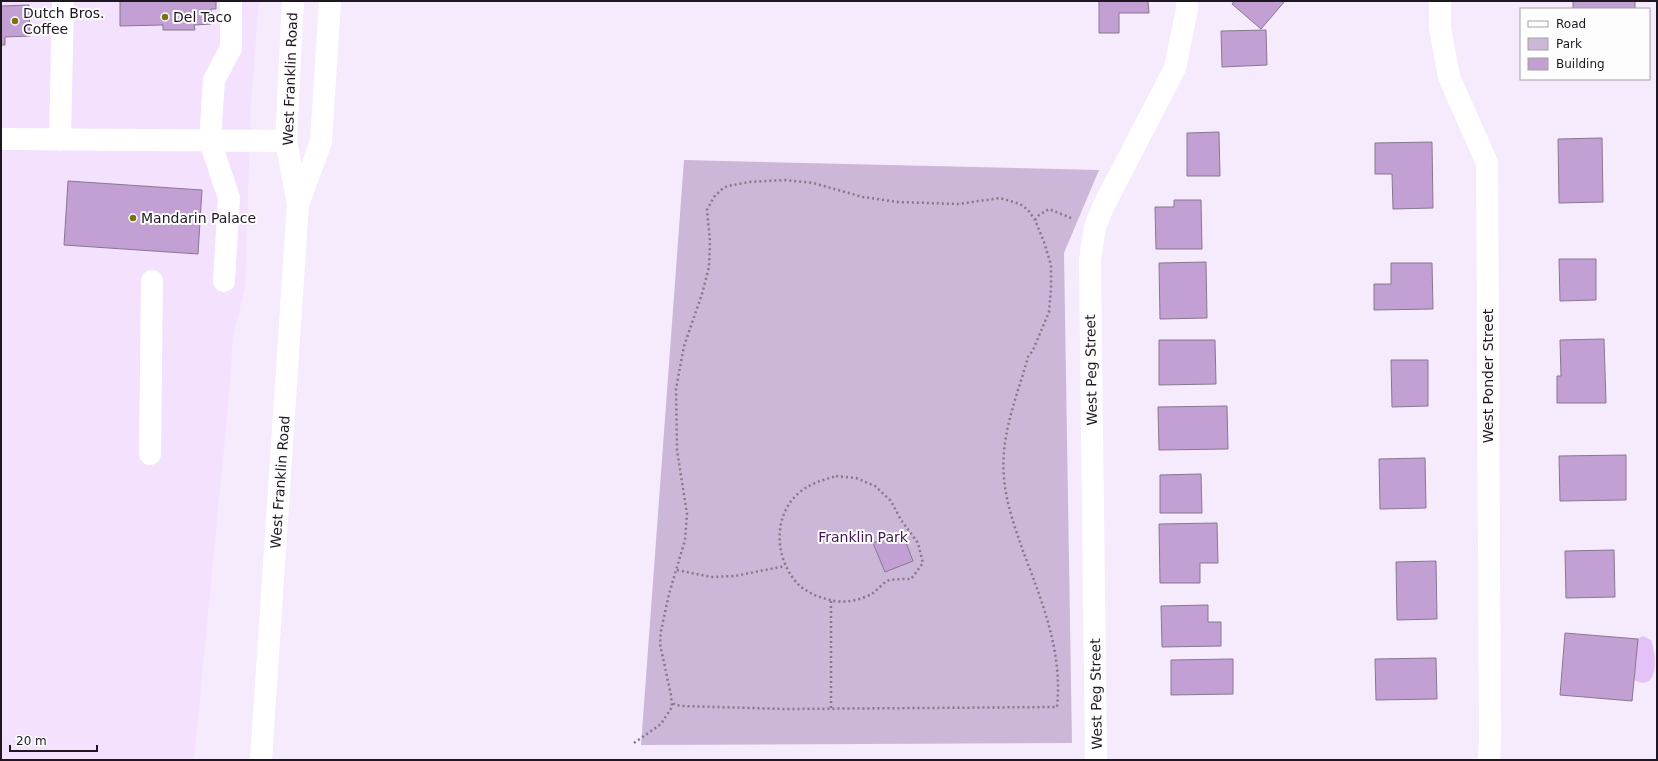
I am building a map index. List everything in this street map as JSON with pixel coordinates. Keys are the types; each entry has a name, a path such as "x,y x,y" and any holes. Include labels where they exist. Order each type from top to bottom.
{"street":[{"path":"60,140 63,1"},
{"path":"224,281 229,198 210,141 214,80 231,48 231,1"},
{"name":"West Franklin Road","path":"261,760 298,204 286,141 293,1"},
{"name":"West Franklin Road","path":"298,204 321,142 330,1"},
{"name":"West Peg Street","path":"1096,760 1090,260 1095,227 1103,207 1175,68 1187,10 1187,1"},
{"name":"West Ponder Street","path":"1440,1 1440,27 1449,77 1486,164 1489,760"},
{"path":"1,139 286,141"},
{"path":"150,454 152,281"}],"path":[{"path":"634,743 661,724 672,708 660,644 662,624 685,540 687,514 677,450 676,389 684,346 697,308 708,267 710,241 707,210 714,197 723,188 728,186 749,182 785,180 812,183 863,197 903,203 958,204 1000,198 1020,204 1028,210 1035,220 1046,248 1050,265 1051,288 1049,312 1033,350 1028,357 1012,408 1004,444 1004,479 1015,527 1051,632 1059,682 1057,707 784,709 678,706 672,702"},
{"path":"1035,220 1039,215 1049,209 1095,227"},
{"path":"836,476 856,478 875,486 891,501 901,520 918,543 923,563 911,579 889,580 872,594 853,601 831,601 812,595 796,583 785,566 779,547 780,527 787,508 800,492 816,481 836,476"},
{"path":"677,570 711,577 735,576 785,566"},
{"path":"831,601 831,708"}],"shaded area":[{"path":"1,1 259,1 251,103 245,288 233,337 228,406 194,760 1,760"},
{"path":"1643,636 1651,640 1655,656 1655,665 1651,679 1646,682 1640,682 1631,678 1635,640"}],"green space":[{"name":"Franklin Park","path":"684,160 1099,170 1064,253 1072,743 641,745"}],"building":[{"name":"Del Taco","path":"120,1 216,1 216,9 211,9 211,24 194,25 195,30 163,30 163,25 120,26"},
{"path":"1099,1 1148,1 1149,13 1119,13 1119,33 1099,33"},
{"path":"1234,1 1285,1 1261,29 1232,4"},
{"path":"1573,1 1635,1 1635,8 1573,8"},
{"name":"Dutch Bros. Coffee","path":"29,5 30,36 5,37 5,45 1,45 1,6"},
{"path":"1266,30 1267,65 1222,67 1221,31"},
{"path":"1219,132 1220,176 1187,176 1187,133"},
{"path":"1602,138 1603,202 1559,203 1558,139"},
{"path":"1432,142 1433,208 1393,209 1392,174 1375,174 1375,143"},
{"name":"Mandarin Palace","path":"68,181 202,190 198,254 64,245"},
{"path":"1174,200 1201,200 1202,249 1156,249 1155,207 1174,207"},
{"path":"1559,259 1596,259 1596,300 1560,301"},
{"path":"1206,262 1207,318 1160,319 1159,263"},
{"path":"1391,263 1432,263 1433,309 1374,310 1374,284 1391,284"},
{"path":"1604,339 1606,403 1557,403 1557,376 1561,376 1560,340"},
{"path":"1159,340 1215,340 1216,384 1159,385"},
{"path":"1391,360 1428,360 1428,406 1392,407"},
{"path":"1227,406 1228,449 1159,450 1158,407"},
{"path":"1626,455 1626,500 1560,501 1559,456"},
{"path":"1425,458 1426,508 1380,509 1379,459"},
{"path":"1201,474 1202,513 1160,513 1160,475"},
{"path":"1217,523 1218,563 1200,563 1200,583 1160,583 1159,524"},
{"path":"902,532 913,561 885,572 873,543"},
{"path":"1614,550 1615,597 1566,598 1565,551"},
{"path":"1436,561 1437,619 1397,620 1396,562"},
{"path":"1208,605 1208,622 1221,622 1221,646 1162,647 1161,606"},
{"path":"1565,633 1638,639 1632,701 1560,695"},
{"path":"1436,658 1437,699 1376,700 1375,659"},
{"path":"1233,659 1233,694 1171,695 1171,660"}],"place":[{"name":"Del Taco","path":"165,17"},
{"name":"Dutch Bros. Coffee","path":"15,21"},
{"name":"Mandarin Palace","path":"133,218"}]}
